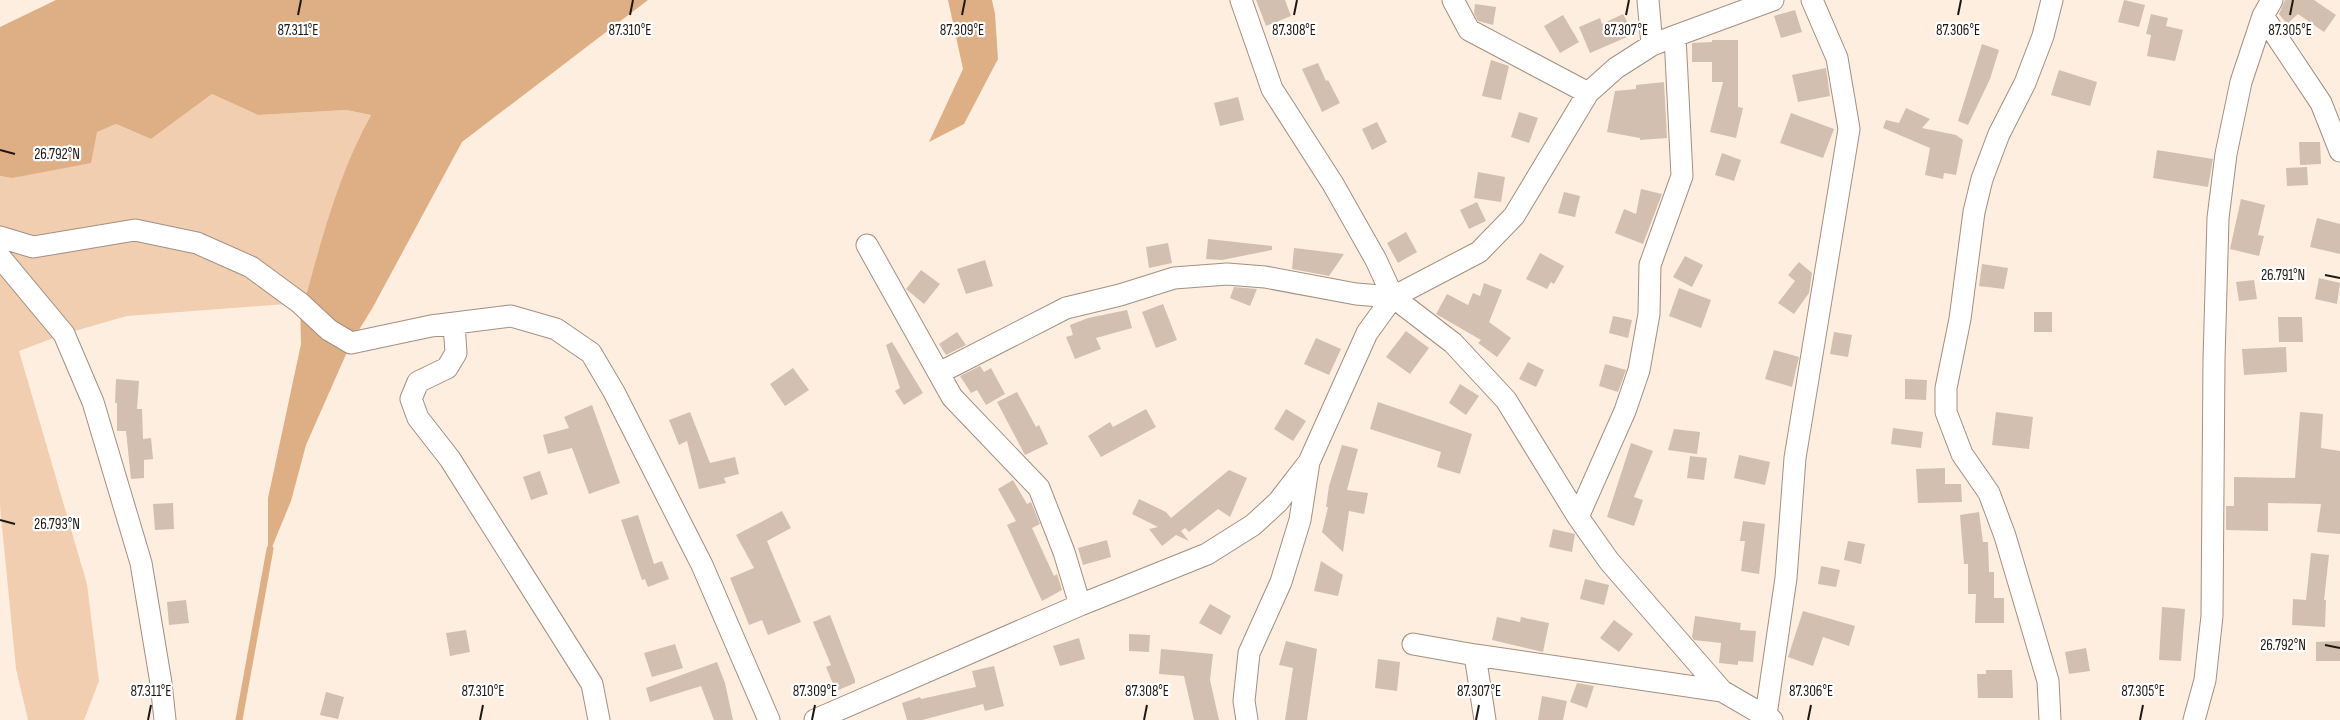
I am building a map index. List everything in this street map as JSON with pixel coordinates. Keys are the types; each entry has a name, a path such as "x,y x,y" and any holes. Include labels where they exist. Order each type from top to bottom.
{"street":[{"path":"1241,0 1272,89 1333,184 1376,260 1393,297 1453,343 1506,400 1578,517 1610,561 1722,691 1769,717 1786,579 1795,458 1849,129 1837,58 1812,0"},
{"path":"1453,0 1469,30 1588,93"},
{"path":"1648,0 1652,45"},
{"path":"815,720 1080,605 1207,554 1261,517 1278,502 1309,462 1367,333 1393,297 1479,252 1514,216 1588,93 1616,68 1652,45 1773,0"},
{"path":"2050,720 2048,681 2005,536 1989,493 1962,454 1946,412 1946,388 1960,319 1974,212 1982,179 1999,134 2025,83 2043,36 2052,0"},
{"path":"2267,8 2320,103 2340,151"},
{"path":"2193,720 2205,680 2212,616 2214,360 2218,218 2226,154 2241,82 2267,8"},
{"path":"1578,517 1625,411 1639,370 1649,314 1650,265 1683,176 1675,36"},
{"path":"0,237 33,247 135,230 197,243 251,267 300,303 329,330 351,343 512,316 556,328 591,353 614,392 702,565 769,720"},
{"path":"867,244 952,397 1039,488 1064,552 1080,605"},
{"path":"0,257 64,334 93,402 141,563 165,720"},
{"path":"939,373 1066,308 1120,295 1174,278 1227,274 1265,277 1356,294 1393,297"},
{"path":"454,324 456,353 447,368 418,382 411,399 418,418 450,459 592,684 599,720"},
{"path":"1247,720 1244,701 1249,653 1281,582 1300,520 1309,462"},
{"path":"1413,644 1722,691"},
{"path":"1475,655 1485,720"}],"shaded area":[{"path":"56,0 648,0 462,142 373,307 351,343 306,445 291,501 268,557 268,498 301,344 300,303 307,292 350,158 371,115 346,110 258,115 212,94 151,139 116,124 97,132 91,163 12,178 0,176 0,27"},
{"path":"948,0 992,0 998,59 964,124 929,142 963,69"},
{"path":"212,94 258,115 346,110 371,115 350,158 307,292 300,303 127,316 64,334 19,351 87,584 99,681 84,720 28,720 16,669 0,506 0,176 12,178 96,132 116,124 151,139"}],"building":[{"path":"1256,0 1285,0 1291,16 1266,26"},
{"path":"2124,0 2145,5 2139,27 2118,22"},
{"path":"2285,0 2314,0 2336,15 2324,32 2298,14 2287,24 2279,14"},
{"path":"1475,4 1496,7 1493,25 1478,21 1474,13"},
{"path":"1795,10 1802,32 1781,38 1774,16"},
{"path":"1623,14 1634,34 1590,53 1579,27 1600,18 1602,24"},
{"path":"2151,14 2168,18 2166,26 2183,30 2175,61 2147,56 2151,35 2146,34"},
{"path":"1563,15 1579,42 1560,53 1544,26"},
{"path":"1712,40 1738,40 1738,107 1743,108 1736,138 1710,132 1723,82 1712,82 1712,62 1692,62 1692,43 1712,42"},
{"path":"1982,44 1999,50 1990,79 1968,125 1958,121"},
{"path":"1491,60 1509,66 1501,100 1482,96"},
{"path":"1318,63 1340,103 1322,112 1302,69"},
{"path":"1826,68 1830,96 1798,102 1792,75"},
{"path":"2059,70 2097,82 2090,106 2051,95"},
{"path":"1664,82 1667,138 1640,140 1640,138 1607,132 1615,91 1636,89 1636,85"},
{"path":"1238,97 1244,120 1220,126 1214,103"},
{"path":"1906,108 1930,119 1922,128 1956,135 1963,140 1956,175 1944,173 1943,179 1925,175 1930,148 1883,128 1886,120 1899,123"},
{"path":"1519,112 1538,118 1529,143 1511,137"},
{"path":"1791,113 1834,129 1823,158 1780,143"},
{"path":"1377,122 1387,142 1372,150 1362,129"},
{"path":"2299,142 2320,142 2321,164 2300,165"},
{"path":"2157,150 2213,159 2208,187 2153,178"},
{"path":"1722,153 1741,160 1734,181 1715,175"},
{"path":"2307,167 2308,185 2287,186 2286,168"},
{"path":"1478,172 1505,177 1501,202 1474,198"},
{"path":"1641,189 1662,194 1643,244 1615,233 1624,209 1636,214"},
{"path":"1564,192 1580,196 1575,217 1558,213"},
{"path":"2241,199 2265,205 2258,235 2264,236 2259,256 2230,249"},
{"path":"1477,202 1486,221 1469,229 1460,210"},
{"path":"2317,218 2340,224 2340,254 2310,247"},
{"path":"1406,232 1417,252 1398,263 1387,243"},
{"path":"1208,239 1272,246 1272,250 1222,260 1206,259"},
{"path":"1168,243 1172,263 1149,268 1146,247"},
{"path":"1294,248 1344,254 1329,276 1292,269"},
{"path":"1540,253 1564,266 1554,284 1551,282 1547,289 1526,279"},
{"path":"1685,256 1703,265 1692,287 1673,277"},
{"path":"985,260 993,286 966,294 957,269"},
{"path":"1799,262 1812,273 1809,293 1794,314 1778,303 1795,281 1788,275"},
{"path":"1982,264 2008,268 2004,289 1979,286"},
{"path":"921,270 940,284 924,304 906,289"},
{"path":"2319,278 2340,283 2337,304 2315,299"},
{"path":"2254,280 2257,299 2239,301 2236,282"},
{"path":"1484,283 1502,290 1489,322 1511,338 1497,357 1478,343 1481,340 1436,314 1447,294 1468,305 1473,293 1480,296"},
{"path":"1234,287 1257,289 1250,306 1230,298"},
{"path":"1679,288 1711,300 1701,328 1669,316"},
{"path":"1163,304 1177,340 1156,348 1142,312"},
{"path":"1127,310 1132,328 1096,338 1101,349 1075,359 1066,337 1073,335 1070,325 1088,318"},
{"path":"2034,312 2052,312 2052,332 2034,332"},
{"path":"1613,316 1632,320 1628,338 1609,333"},
{"path":"2278,317 2302,317 2303,342 2279,342"},
{"path":"1406,331 1429,348 1410,374 1386,357"},
{"path":"957,332 966,345 946,355 939,344"},
{"path":"1834,332 1852,335 1848,357 1830,354"},
{"path":"1316,338 1341,349 1329,375 1304,364"},
{"path":"892,342 923,393 904,405 895,391 900,388 886,345"},
{"path":"2286,347 2287,372 2244,375 2242,349"},
{"path":"1774,350 1799,357 1792,387 1765,379"},
{"path":"1528,362 1544,370 1536,387 1519,379"},
{"path":"1605,364 1626,370 1618,392 1599,386"},
{"path":"980,366 984,372 991,368 1005,394 986,405 977,390 971,393 960,376"},
{"path":"793,368 809,390 785,406 770,384"},
{"path":"116,379 139,381 137,409 142,409 143,439 151,438 153,459 144,460 144,478 131,479 126,431 117,431"},
{"path":"1905,379 1927,380 1926,400 1905,399"},
{"path":"1460,384 1479,396 1466,415 1449,403"},
{"path":"1017,392 1036,427 1039,425 1048,444 1025,455 997,402"},
{"path":"1378,402 1472,434 1460,474 1437,467 1441,452 1370,429"},
{"path":"592,405 620,483 589,494 572,448 548,454 543,435 569,428 564,417"},
{"path":"1146,409 1156,427 1101,457 1088,436 1110,422 1113,427"},
{"path":"1286,409 1306,421 1293,441 1274,429"},
{"path":"690,412 710,463 735,457 739,474 724,478 726,483 699,489 687,441 679,445 669,420"},
{"path":"1996,412 2033,417 2029,449 1992,445"},
{"path":"2300,412 2323,414 2321,448 2340,451 2340,534 2317,532 2321,504 2268,503 2268,531 2226,530 2226,506 2234,506 2234,477 2295,478"},
{"path":"1893,428 1923,432 1921,448 1891,444"},
{"path":"1674,429 1700,432 1697,454 1668,450"},
{"path":"1631,443 1653,451 1634,497 1643,500 1634,526 1607,517"},
{"path":"1342,445 1358,449 1347,490 1368,493 1364,514 1349,511 1343,552 1322,532 1328,507 1326,507 1329,486"},
{"path":"1739,455 1770,462 1765,485 1734,478"},
{"path":"1690,456 1707,458 1704,480 1687,478"},
{"path":"1945,468 1945,484 1961,484 1962,502 1918,503 1916,469"},
{"path":"1229,470 1247,478 1230,517 1218,509 1189,532 1185,528 1181,531 1189,541 1176,535 1162,546 1149,529 1158,527 1132,514 1139,499 1166,512 1171,518"},
{"path":"540,471 548,494 531,500 523,477"},
{"path":"1013,480 1027,504 1031,502 1040,524 1032,528 1054,576 1057,574 1062,590 1042,601 1007,525 1016,521 998,489"},
{"path":"173,503 174,529 155,530 153,504"},
{"path":"782,511 791,528 767,541 801,622 768,635 762,620 749,625 730,578 754,568 736,535"},
{"path":"1979,512 1983,542 1988,542 1989,572 1994,572 1994,598 2004,598 2004,623 1975,623 1976,594 1968,594 1968,564 1964,564 1960,515"},
{"path":"638,515 654,564 662,561 669,579 648,587 645,579 642,580 621,520"},
{"path":"1743,521 1765,524 1759,574 1741,571 1745,541 1740,541"},
{"path":"1553,529 1575,534 1572,552 1549,547"},
{"path":"1107,540 1111,557 1083,565 1078,548"},
{"path":"1848,541 1865,544 1861,564 1844,560"},
{"path":"2311,553 2329,555 2324,600 2326,600 2325,627 2292,625 2293,599 2306,600"},
{"path":"1321,561 1343,575 1338,596 1314,591"},
{"path":"1821,566 1840,570 1836,587 1818,584"},
{"path":"1585,579 1609,585 1604,605 1580,599"},
{"path":"186,600 189,623 169,625 167,602"},
{"path":"1210,604 1231,616 1221,635 1199,623"},
{"path":"2162,607 2185,609 2181,661 2159,660"},
{"path":"1803,611 1855,626 1849,646 1823,637 1813,666 1788,657"},
{"path":"830,615 855,680 855,683 836,691 826,667 831,665 813,622"},
{"path":"1695,616 1741,623 1740,630 1756,631 1753,662 1738,661 1738,665 1719,663 1721,643 1694,640 1692,637"},
{"path":"1497,617 1520,622 1521,617 1549,623 1543,652 1492,640"},
{"path":"1614,620 1633,634 1619,652 1600,638"},
{"path":"466,630 470,652 450,656 446,633"},
{"path":"1129,634 1150,635 1149,652 1129,651"},
{"path":"1079,638 1085,659 1060,666 1053,646"},
{"path":"1286,641 1317,649 1307,720 1285,720 1293,668 1279,665"},
{"path":"2340,641 2340,661 2316,661 2316,642"},
{"path":"675,644 683,668 652,677 644,653"},
{"path":"2086,648 2090,671 2069,674 2065,652"},
{"path":"1161,649 1213,654 1210,680 1219,720 1194,720 1184,676 1159,674"},
{"path":"1378,659 1400,662 1397,691 1375,688"},
{"path":"717,662 725,683 733,720 714,720 701,686 650,702 646,688"},
{"path":"994,666 1004,706 985,711 983,704 922,720 907,720 902,703 920,697 921,699 976,687 972,671"},
{"path":"1986,670 2012,670 2013,698 1978,698 1977,674 1986,674"},
{"path":"1577,683 1594,686 1587,708 1570,702"},
{"path":"326,692 344,697 338,719 320,715"},
{"path":"1542,696 1567,701 1563,720 1538,720"}],"waterway":[{"path":"239,720 270,549"}]}
